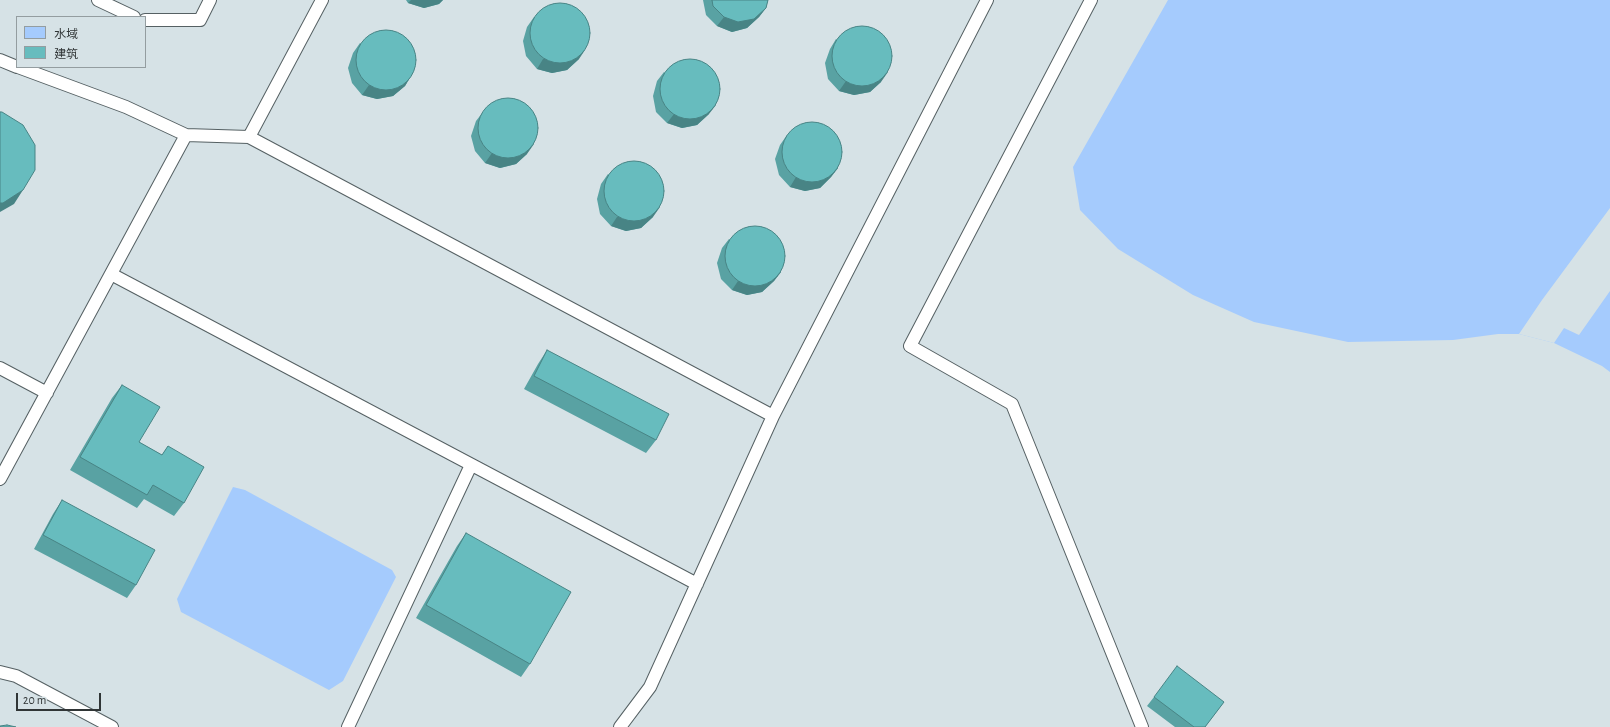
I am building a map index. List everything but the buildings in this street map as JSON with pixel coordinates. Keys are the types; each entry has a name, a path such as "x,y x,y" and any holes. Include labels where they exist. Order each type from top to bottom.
{"lane":[{"path":"98,0 132,16"},
{"path":"146,20 200,20 210,0"},
{"path":"249,137 322,0"},
{"path":"620,727 650,686 773,416 987,0"},
{"path":"1091,0 910,346 1012,404 1142,727"},
{"path":"0,60 16,67"},
{"path":"20,68 126,106 186,135 249,137 773,416"},
{"path":"0,479 186,135"},
{"path":"111,274 696,584"},
{"path":"0,368 46,393"},
{"path":"348,727 471,465"},
{"path":"0,672 16,676 112,727"}],"water":[{"path":"1168,0 1610,0 1610,372 1602,366 1554,343 1519,334 1498,334 1453,340 1348,342 1254,322 1193,295 1118,249 1080,210 1073,167"},
{"path":"233,487 245,490 392,570 396,577 343,681 329,690 181,612 177,599"}],"pier":[{"path":"1610,208 1610,291 1579,335 1564,328 1554,343 1519,334 1542,300"}]}
